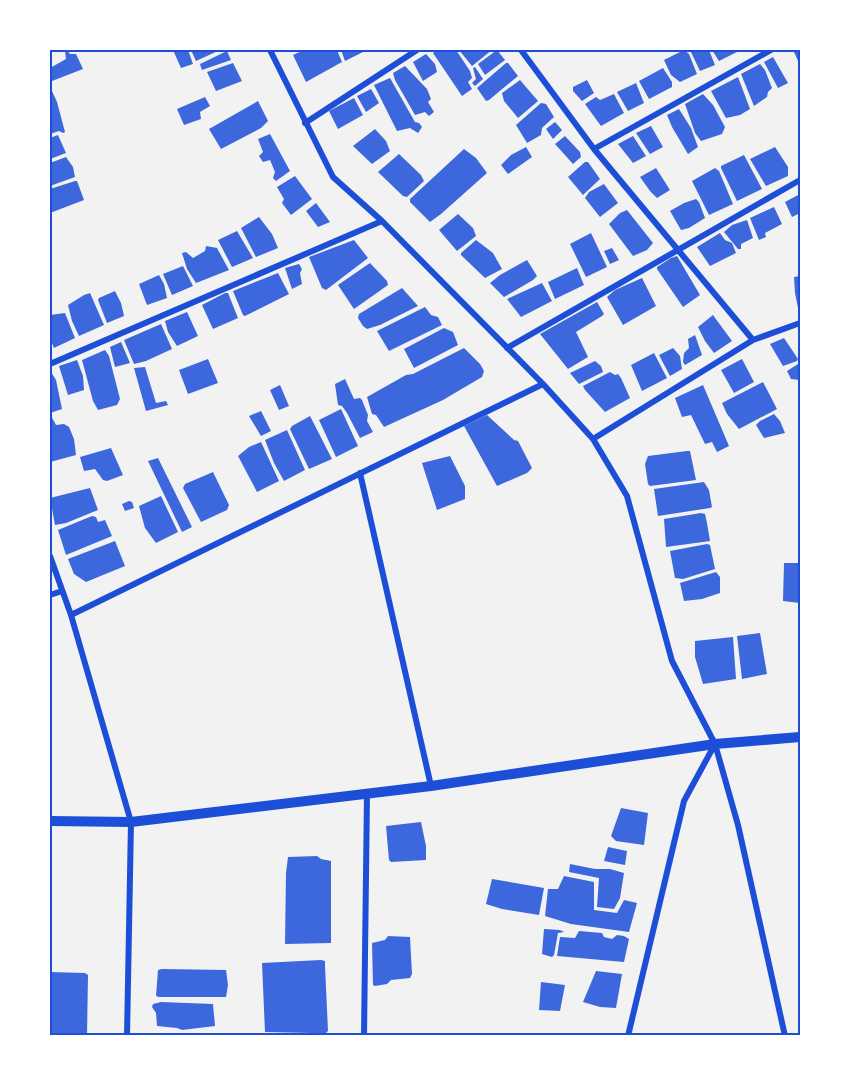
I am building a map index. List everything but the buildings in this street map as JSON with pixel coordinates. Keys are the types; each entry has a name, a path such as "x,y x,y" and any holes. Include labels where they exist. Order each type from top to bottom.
{"street":[{"path":"270,50 333,177 382,221 543,384 593,439 627,496 672,661 715,744 738,825 785,1035"},
{"path":"305,123 417,50"},
{"path":"521,50 594,149 753,340"},
{"path":"594,149 771,50"},
{"path":"507,348 801,180"},
{"path":"50,364 382,221"},
{"path":"593,439 753,340 801,323"},
{"path":"70,615 543,384"},
{"path":"360,474 431,786"},
{"path":"50,556 70,615 131,822 127,1035"},
{"path":"50,595 62,591"},
{"path":"50,821 131,822 431,786 715,744 801,737"},
{"path":"628,1035 684,801 715,744"},
{"path":"364,1035 367,794"}]}
